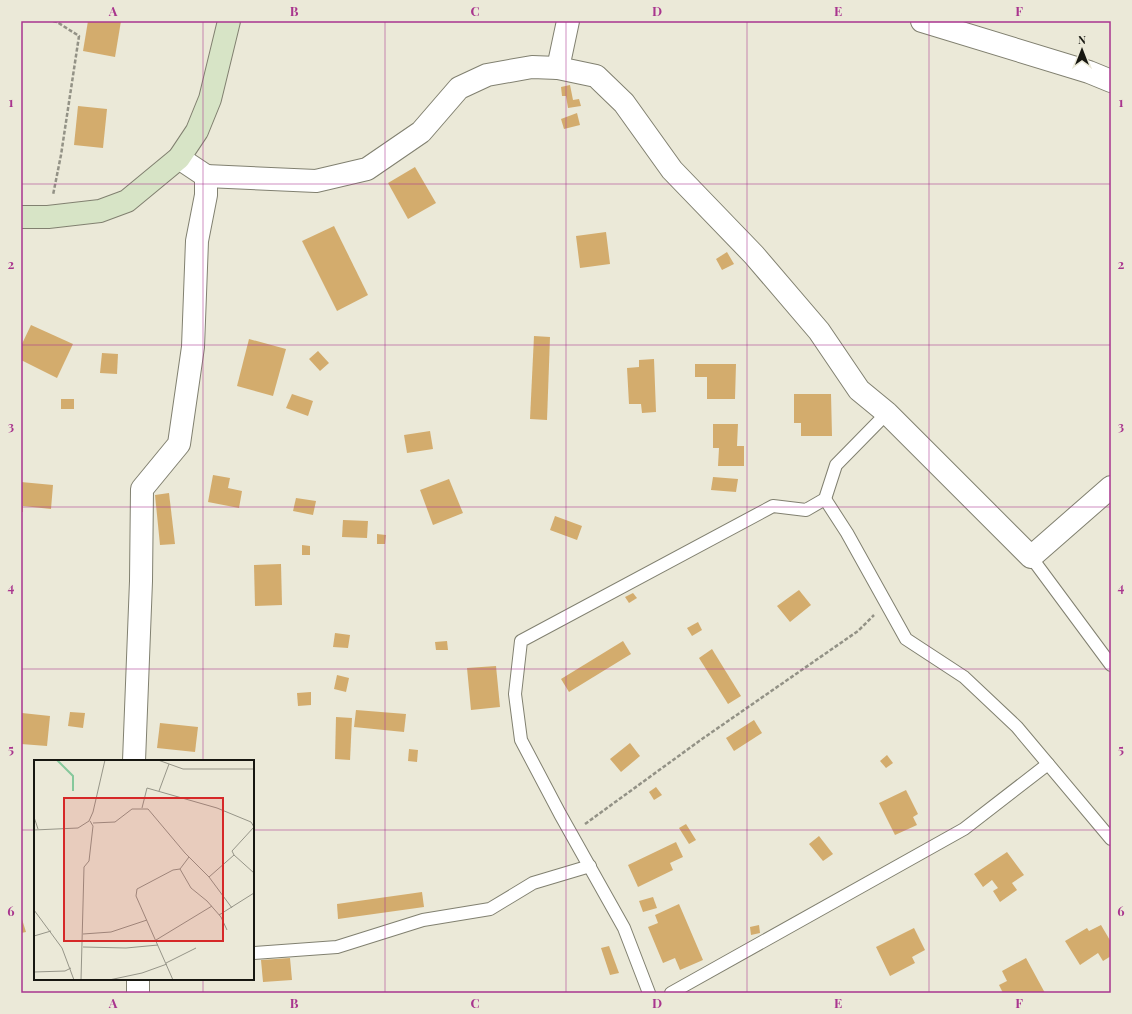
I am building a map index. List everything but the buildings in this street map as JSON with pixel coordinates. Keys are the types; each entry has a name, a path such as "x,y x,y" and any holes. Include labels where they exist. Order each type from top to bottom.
{"main road":[{"path":"21,216 48,216 100,211 128,201 179,158 197,131 210,99 229,21"}],"street":[{"path":"558,68 568,21"},
{"path":"922,21 1089,72 1111,81"},
{"path":"179,158 206,176 316,181 367,169 421,132 459,88 487,75 532,67 558,68 596,76 624,103 672,170 754,255 819,331 859,390 887,413 1031,557 1111,487"},
{"path":"134,760 141,581 142,489 179,444 193,346 197,241 206,195 206,176"},
{"path":"138,980 138,993"}],"lane":[{"path":"649,993 624,928 571,834 521,740 515,694 521,641 773,506 806,510 825,499 836,465 887,413"},
{"path":"825,499 847,533 906,639 964,677 1017,727 1048,764 1107,827 1111,839"},
{"path":"1031,557 1111,665"},
{"path":"671,993 964,830 1048,764"},
{"path":"254,953 337,947 423,920 490,909 533,883 590,866"}],"path":[{"path":"48,216 61,155 79,36 57,22 52,21"},
{"path":"571,834 702,738 858,631 885,603"}]}
